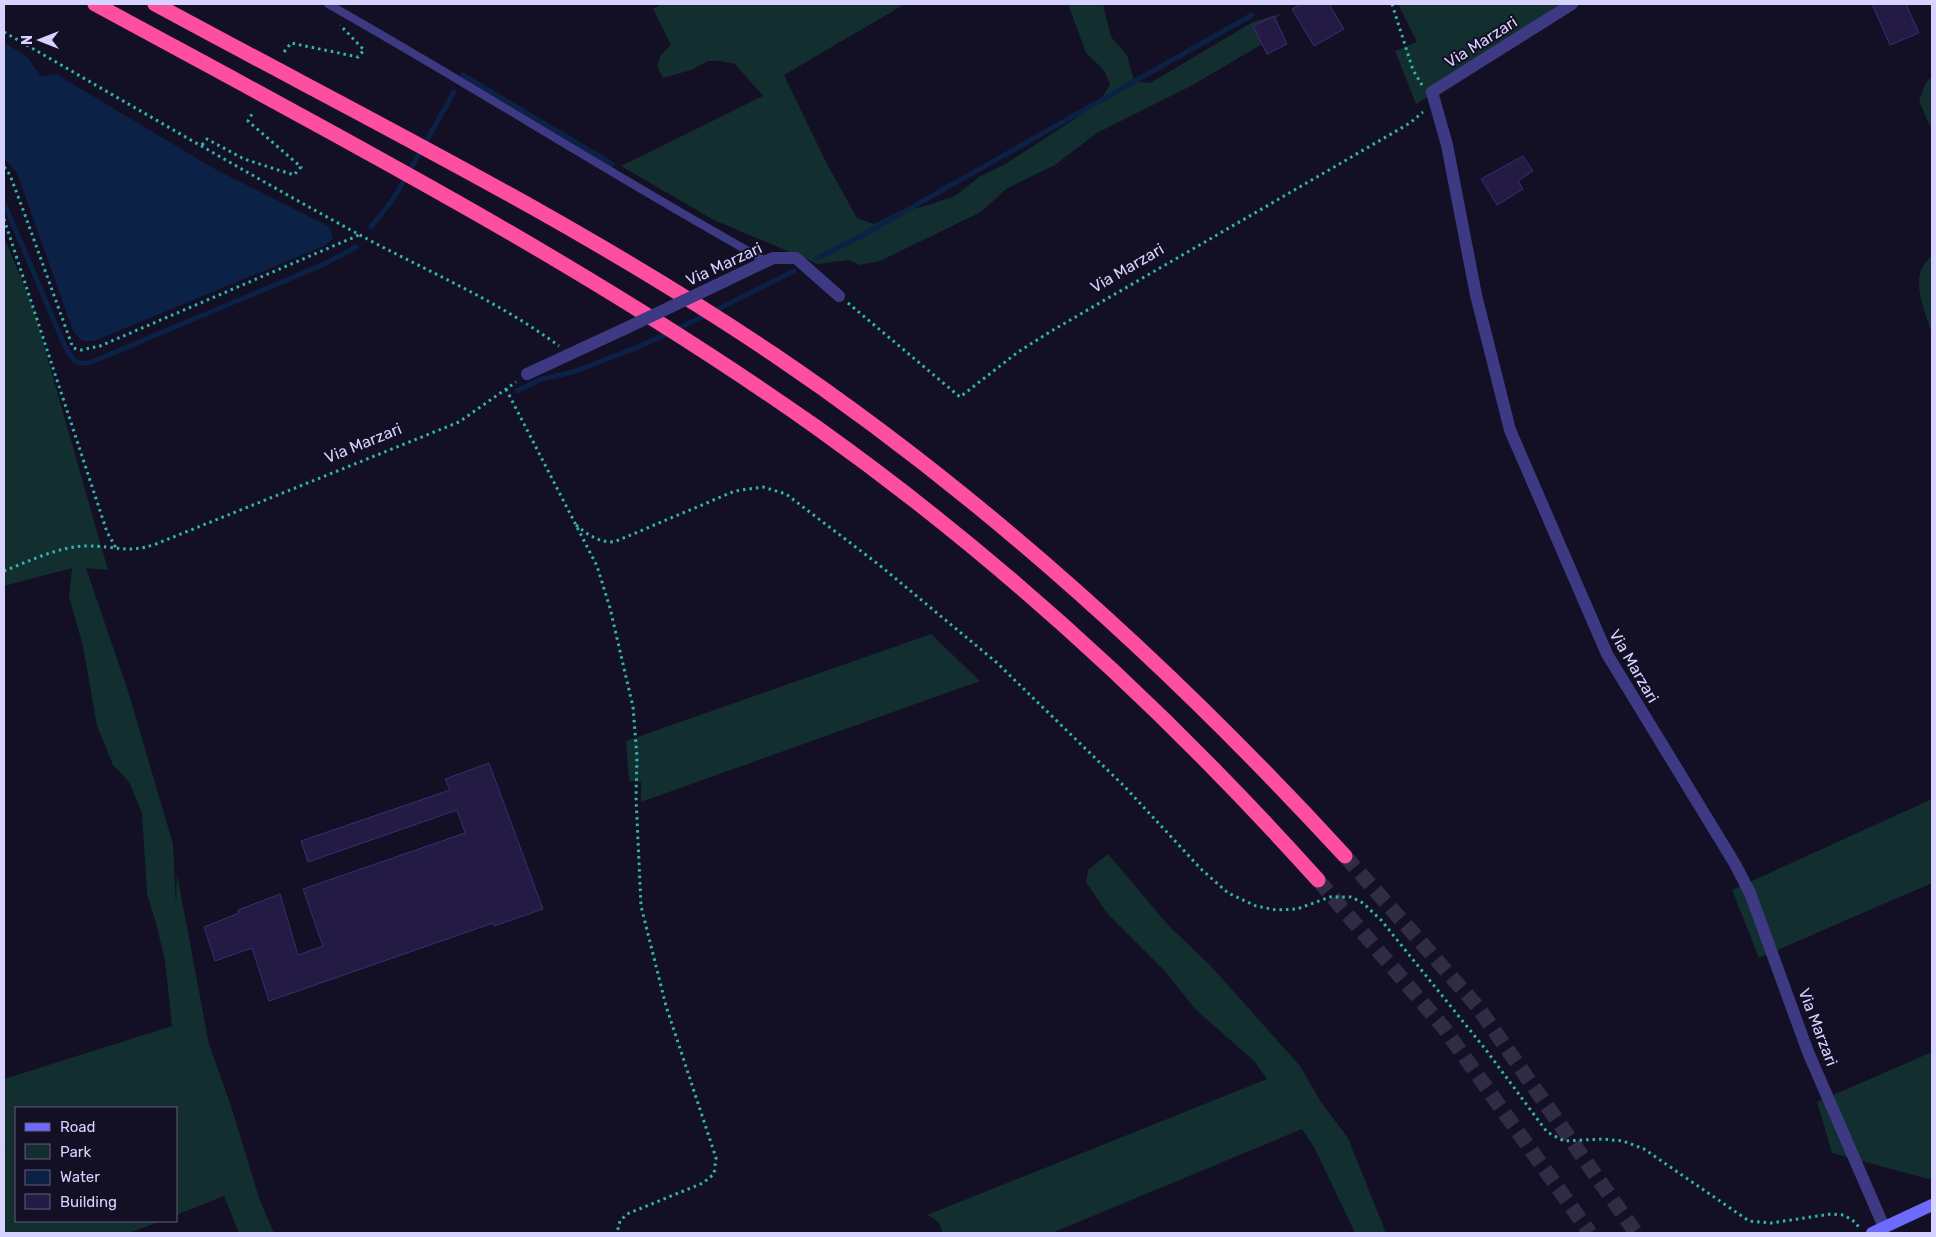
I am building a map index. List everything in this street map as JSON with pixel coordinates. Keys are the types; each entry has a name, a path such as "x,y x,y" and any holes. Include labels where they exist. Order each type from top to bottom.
{"highway":[{"path":"95,4 401,171 548,255 682,336 816,427 980,553 1063,624 1201,756 1318,880"},
{"path":"155,4 506,193 602,248 764,348 868,421 1004,527 1087,598 1226,730 1345,856"}],"main road":[{"path":"1878,1230 1932,1205"}],"street":[{"name":"Via Marzari","path":"1572,4 1432,92 1447,145 1476,295 1510,430 1591,622 1607,654 1735,864 1750,893 1808,1052 1878,1230"},
{"name":"Via Marzari","path":"527,374 773,258 796,258 839,296"}],"lane":[{"path":"328,4 438,66 702,226 766,261"}],"path":[{"path":"1392,4 1413,70 1421,85 1432,92"},
{"path":"284,52 291,43 358,57 364,50 334,20"},
{"path":"4,32 360,235 450,279 537,330 570,354"},
{"name":"Via Marzari","path":"839,296 960,397 1018,352 1053,330 1410,123 1422,114 1432,92"},
{"path":"202,145 207,139 244,158 294,175 301,167 248,121 252,114"},
{"path":"4,167 10,175 73,348 81,350 100,346 360,235"},
{"path":"4,219 107,532 116,549"},
{"name":"Via Marzari","path":"4,571 74,547 88,546 129,551 156,544 459,422 527,374"},
{"path":"506,389 597,566 622,654 632,707 637,757 636,797 641,906 666,1006 716,1158 714,1174 703,1183 627,1214 620,1221 617,1233"},
{"path":"576,525 598,540 614,542 736,491 763,487 786,494 878,564 996,662 1124,786 1201,869 1228,893 1256,906 1276,910 1297,909 1330,897 1351,897 1363,903 1381,920 1486,1050 1547,1132 1564,1141 1603,1138 1624,1141 1644,1149 1749,1221 1771,1223 1831,1214 1844,1215 1855,1222 1863,1233"}],"green space":[{"path":"662,4 905,4 784,75 828,166 857,218 874,224 902,210 922,207 955,196 979,177 1007,163 1099,102 1110,85 1104,70 1086,53 1068,4 1103,4 1111,37 1127,55 1134,81 1150,83 1253,22 1283,13 1263,27 1271,39 1191,86 1097,133 1055,165 1006,189 981,212 880,261 860,265 848,260 818,264 714,220 621,166 763,96 735,64 720,61 708,61 691,70 663,78 657,66 661,55 671,45 653,9"},
{"path":"1398,4 1580,4 1416,104 1395,51 1417,42"},
{"path":"1932,77 1932,131 1919,101 1926,82"},
{"path":"4,237 33,307 108,570 86,568 128,691 173,844 176,903 177,874 209,1044 232,1109 259,1198 274,1233 239,1233 224,1196 178,1214 178,1107 15,1107 15,1222 158,1222 129,1233 4,1233 4,1148 6,1147 4,1141 4,1079 172,1026 165,961 147,894 142,813 129,782 113,765 97,726 83,646 69,597 72,568 4,586"},
{"path":"1932,254 1932,335 1920,295 1919,278 1923,266"},
{"path":"931,634 980,681 641,802 641,782 629,781 626,741"},
{"path":"1932,799 1932,883 1759,958 1732,890"},
{"path":"1108,854 1169,926 1209,964 1300,1066 1321,1102 1348,1138 1386,1233 1355,1233 1315,1149 1302,1129 1052,1233 942,1233 939,1224 927,1215 1267,1079 1254,1061 1195,1009 1165,971 1107,913 1086,882 1088,870"},
{"path":"1932,1052 1932,1180 1832,1153 1817,1102"}],"water":[{"path":"4,42 27,57 41,76 56,74 213,168 330,227 333,239 324,246 94,341 82,341 73,331 17,173 4,158"}],"building":[{"path":"1301,4 1329,4 1344,29 1314,46 1292,9"},
{"path":"1872,4 1906,4 1919,33 1890,45"},
{"path":"1274,16 1287,44 1267,54 1253,26"},
{"path":"1523,156 1533,171 1518,181 1523,189 1497,205 1481,179"},
{"path":"489,763 543,909 494,926 493,923 269,1001 252,948 215,961 204,927 239,913 238,910 280,894 298,955 323,946 303,889 465,833 457,810 308,862 301,841 450,790 445,779"}],"waterway":[{"path":"817,258 861,236 1252,15"},
{"path":"463,75 612,164"},
{"path":"371,227 394,198 454,92"},
{"path":"4,203 64,344 74,359 80,363 89,363 320,266 356,247"},
{"path":"714,311 794,271"},
{"path":"517,391 541,379 573,372 641,346 706,315"}],"tunnel":[{"path":"1345,856 1477,1006 1636,1233"},
{"path":"1318,880 1444,1028 1590,1233"}]}
